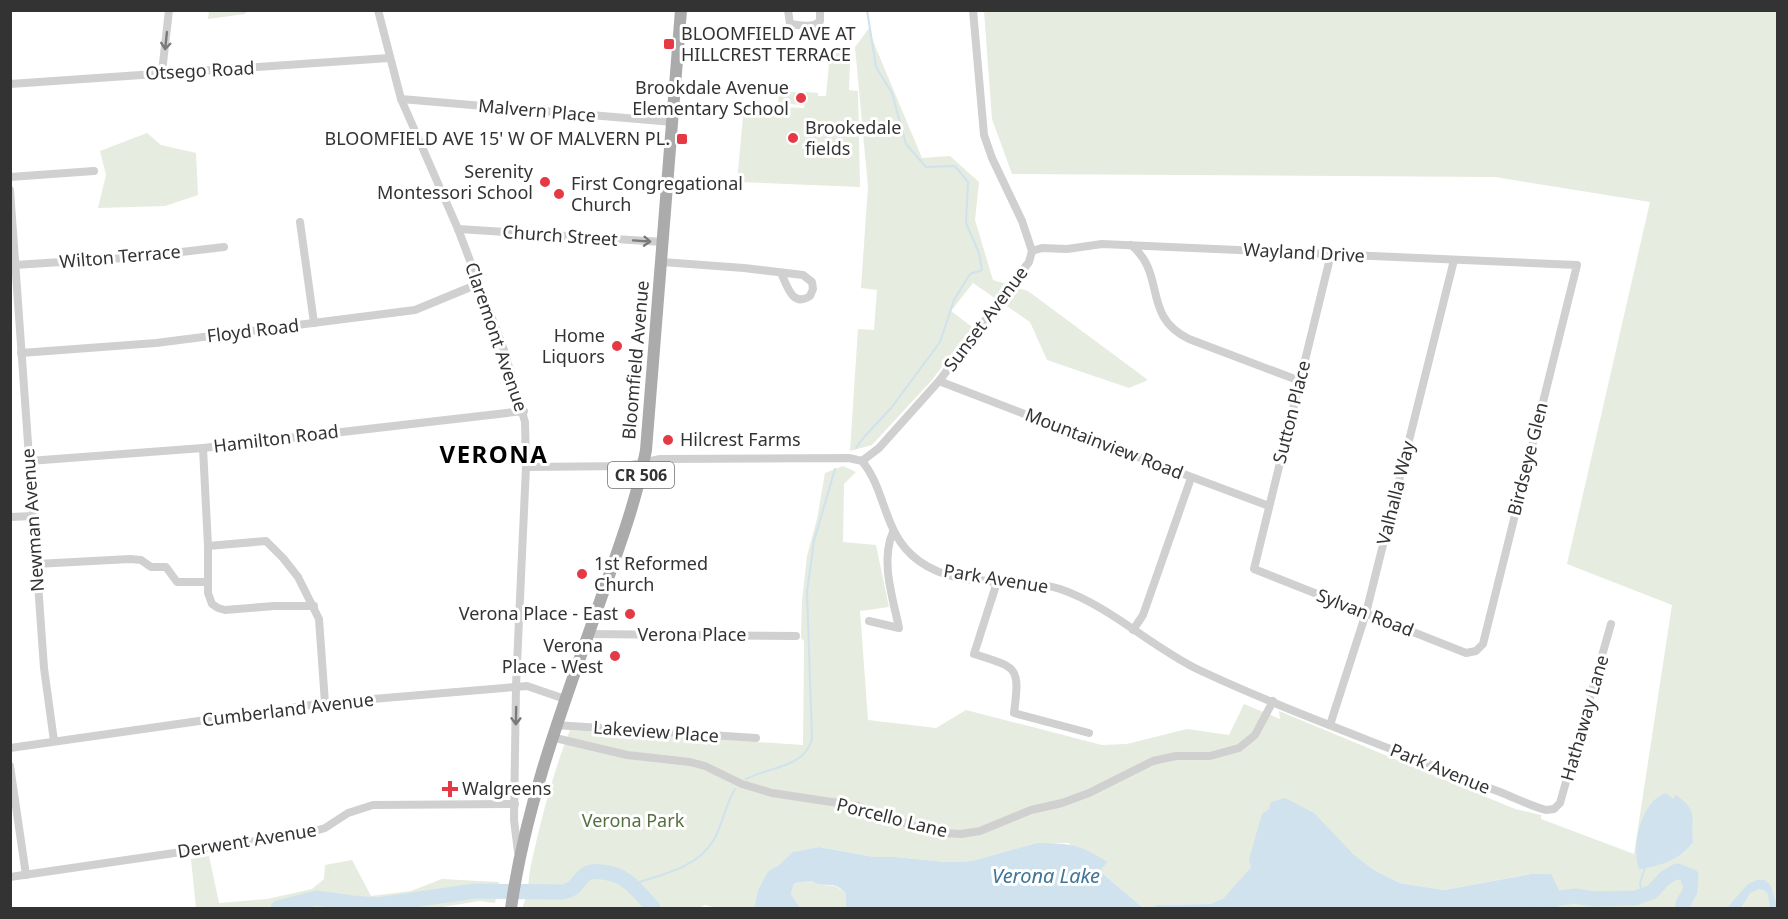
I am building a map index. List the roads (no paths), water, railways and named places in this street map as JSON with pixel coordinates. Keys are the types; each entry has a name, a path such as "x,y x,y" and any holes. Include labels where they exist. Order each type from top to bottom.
{"main road":[{"name":"Bloomfield Avenue","path":"511,906 533,797 553,731 630,514 644,463 650,416 681,10"}],"street":[{"path":"162,72 169,10"},
{"name":"Claremont Avenue","path":"378,10 401,99 458,229 504,350 524,411 526,467 516,686 515,804 519,859"},
{"path":"788,10 790,24 811,26 820,21 820,10"},
{"name":"Sunset Avenue","path":"862,460 879,448 939,381 1036,250 992,158 984,135 973,10"},
{"name":"Otsego Road","path":"10,84 389,58"},
{"name":"Malvern Place","path":"401,99 673,122"},
{"path":"10,177 94,171"},
{"name":"Newman Avenue","path":"10,190 44,668 54,741"},
{"path":"300,222 314,323"},
{"name":"Church Street","path":"458,229 663,242"},
{"name":"Wayland Drive","path":"1036,250 1067,249 1102,244 1576,265"},
{"path":"1131,245 1149,267 1160,311 1167,324 1177,333 1300,381"},
{"name":"Wilton Terrace","path":"15,265 139,257 225,247"},
{"name":"Sutton Place","path":"1254,569 1330,254"},
{"name":"Valhalla Way","path":"1330,725 1366,613 1454,260"},
{"path":"662,262 803,275 810,279 813,285 810,296 801,300 795,298 790,293 781,273"},
{"name":"Birdseye Glen","path":"1476,651 1483,644 1576,265"},
{"name":"Floyd Road","path":"21,353 156,343 415,310 478,284"},
{"name":"Mountainview Road","path":"939,381 1269,506"},
{"name":"Hamilton Road","path":"29,461 203,448 524,411"},
{"path":"203,448 210,600 221,610 314,606"},
{"path":"526,467 627,466 660,459 838,458 862,460"},
{"name":"Park Avenue","path":"862,460 879,488 893,532 909,552 933,569 968,579 1060,589 1091,604 1196,668 1330,725 1543,809 1554,809"},
{"path":"1133,630 1143,615 1191,478"},
{"path":"10,517 33,516"},
{"path":"869,621 899,628 888,572 888,550 893,532"},
{"path":"208,546 266,541 291,567 319,619 324,703"},
{"path":"36,564 130,558 141,560 151,567 166,567 177,582 208,582"},
{"name":"Sylvan Road","path":"1254,569 1466,653 1476,651"},
{"path":"997,582 974,654 1011,668 1018,681 1014,713 1089,734"},
{"name":"Hathaway Lane","path":"1554,809 1560,803 1611,624"},
{"name":"Verona Place","path":"588,634 796,636"},
{"name":"Cumberland Avenue","path":"10,748 324,703 516,686 527,686 565,699"},
{"name":"Porcello Lane","path":"553,731 627,755 690,762 705,766 742,784 772,793 858,806 924,830 961,834 980,831 1030,810 1089,793 1153,761 1176,756 1210,756 1239,748 1255,735 1273,701"},
{"name":"Lakeview Place","path":"553,731 756,738"},
{"path":"10,766 26,875"},
{"name":"Derwent Avenue","path":"10,877 305,834 325,828 348,813 373,805 515,804"}],"water":[{"path":"1666,793 1673,799 1676,795 1691,811 1693,842 1669,861 1639,869 1636,849 1640,825 1650,805"},
{"path":"1285,798 1314,813 1353,854 1374,870 1400,883 1444,890 1531,874 1551,874 1559,890 1558,908 1153,908 1156,905 1210,904 1223,899 1251,867 1249,859 1262,814 1269,809 1271,802"},
{"name":"Verona Lake","path":"1036,843 1073,846 1098,856 1107,862 1100,871 1143,908 846,908 846,894 841,889 837,886 821,885 812,881 794,883 791,894 800,908 754,908 758,890 768,871 779,865 793,852 819,847 874,857 946,862 972,861"},
{"path":"1682,867 1692,871 1696,884 1686,900 1687,905 1691,908 1678,908 1677,905 1678,898 1684,889 1676,868"},
{"path":"1757,880 1765,880 1771,886 1777,908 1770,908 1768,894 1759,889 1750,893 1741,908 1727,908 1748,884"}],"waterway":[{"path":"856,448 892,407 940,342 954,300 970,274 982,270 979,253 966,223 968,182 955,166 926,167 906,144 892,93 876,67 867,10"},
{"path":"746,779 794,761 808,748 812,738 807,592 814,541 835,469"},
{"path":"633,884 666,874 698,858 713,841 735,789"},
{"path":"1642,895 1640,883 1645,868"},
{"path":"278,908 316,898 378,905 475,891 563,892 575,886 584,875 597,871 611,873 625,880 653,908"},
{"path":"1538,901 1575,896 1594,899 1635,898 1652,892 1665,878 1677,871 1691,876 1690,891 1683,908"}],"place":[{"name":"BLOOMFIELD AVE AT HILLCREST TERRACE","path":"669,44"},
{"name":"Brookdale Avenue Elementary School","path":"801,98"},
{"name":"Brookedale fields","path":"793,138"},
{"name":"BLOOMFIELD AVE 15' W OF MALVERN PL.","path":"682,139"},
{"name":"Serenity Montessori School","path":"545,182"},
{"name":"First Congregational Church","path":"559,194"},
{"name":"Home Liquors","path":"617,346"},
{"name":"Hilcrest Farms","path":"668,440"},
{"name":"1st Reformed Church","path":"582,574"},
{"name":"Verona Place - East","path":"630,614"},
{"name":"Verona Place - West","path":"615,656"},
{"name":"Walgreens","path":"450,789"}],"district":[{"name":"VERONA","path":"494,455"}],"park label":[{"name":"Verona Park","path":"633,821"}]}
